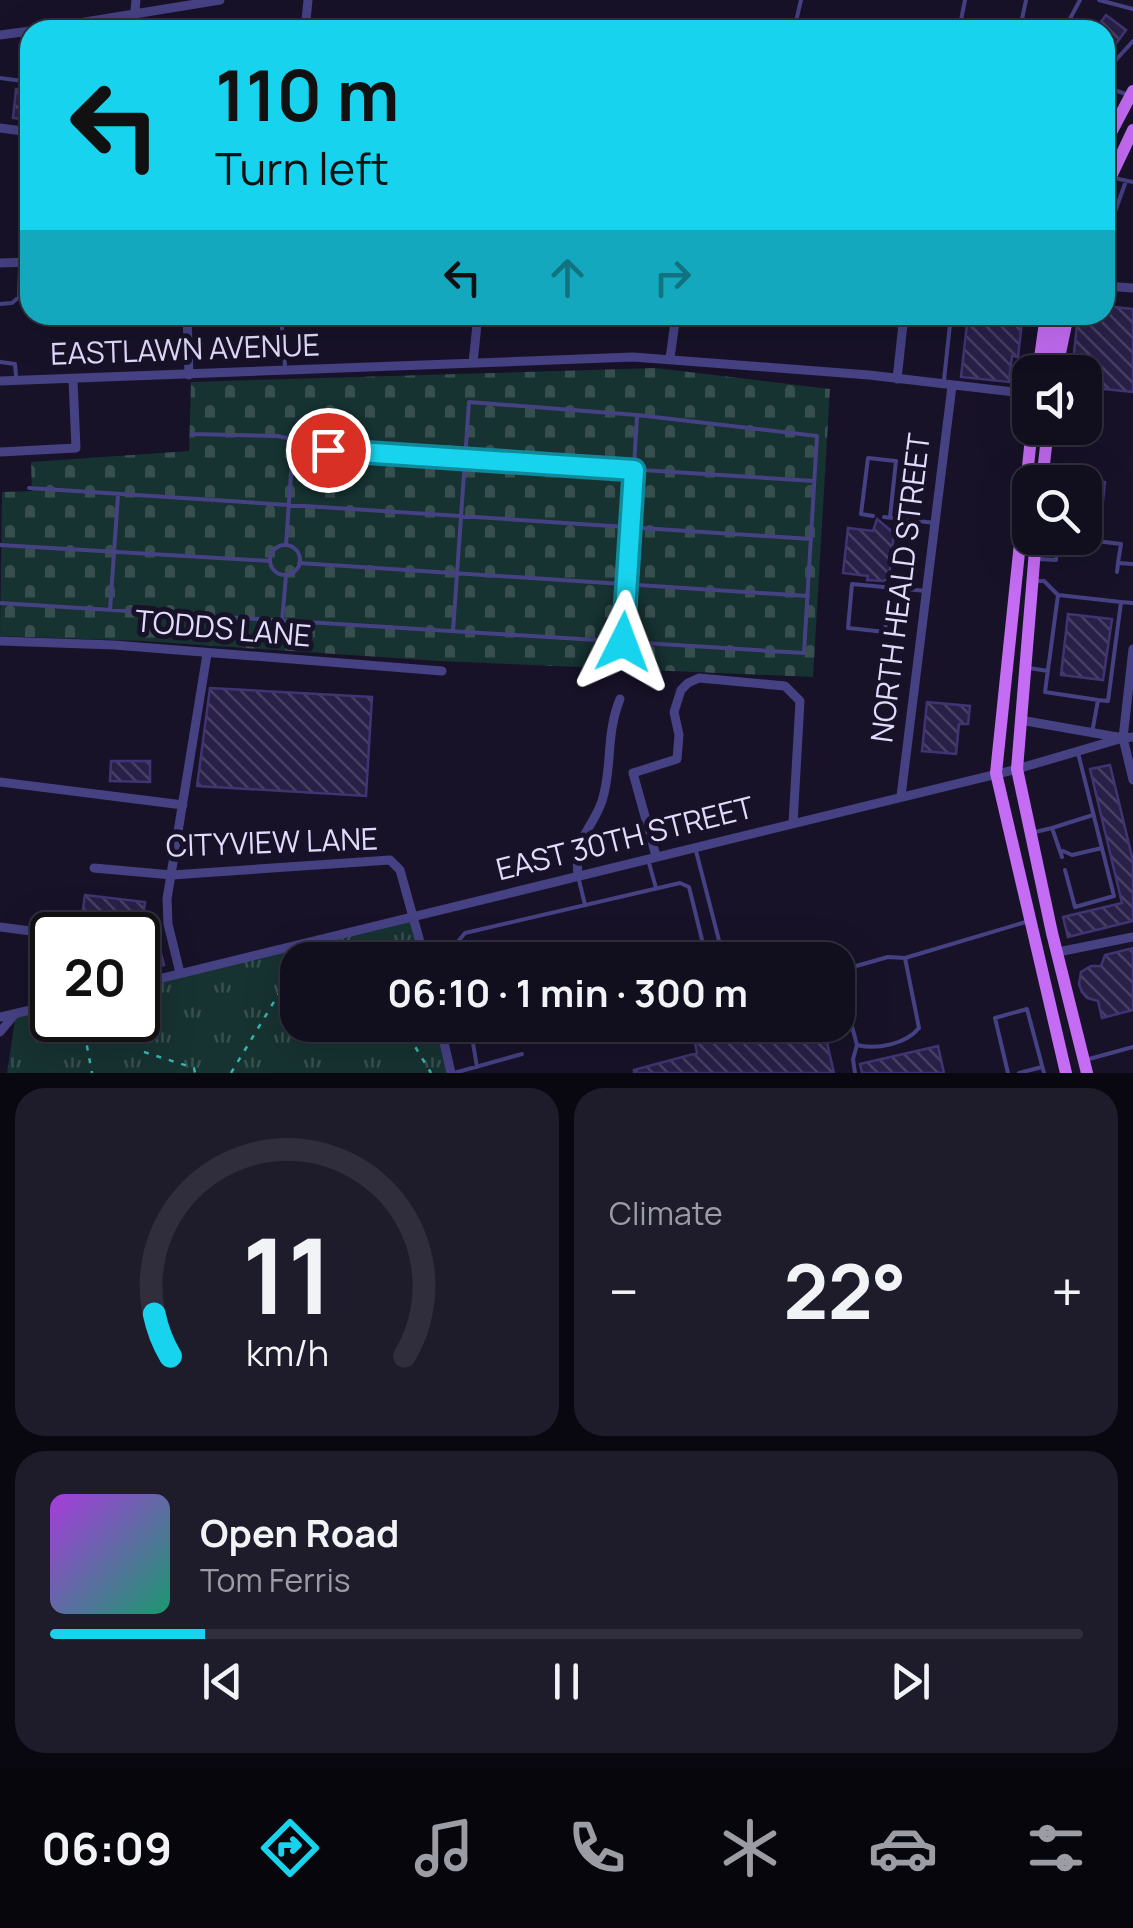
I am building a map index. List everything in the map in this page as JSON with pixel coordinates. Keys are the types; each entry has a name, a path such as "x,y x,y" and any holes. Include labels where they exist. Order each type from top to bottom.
{"main road":[{"path":"1115,125 1132,94"},
{"path":"1115,167 1133,130"},
{"path":"1040,355 1045,325"},
{"path":"1054,355 1056,325"},
{"path":"1057,355 1065,325"},
{"path":"1030,445 996,773 1066,1073"},
{"path":"1034,555 1017,769 1086,1066"}],"street":[{"path":"133,20 136,0"},
{"path":"105,20 220,0"},
{"path":"187,325 189,375"},
{"path":"473,362 477,325"},
{"path":"670,358 675,325"},
{"path":"897,379 904,325"},
{"name":"EASTLAWN AVENUE","path":"0,381 670,358 1012,392"},
{"path":"0,452 76,448 72,380"},
{"name":"NORTH HEALD STREET","path":"901,796 948,385"},
{"name":"TODDS LANE","path":"0,641 114,645 442,672"},
{"path":"1133,650 1128,737 1133,780"},
{"path":"180,973 168,924 167,899 207,654"},
{"path":"652,858 633,773 677,759 677,699 684,687 699,678 785,686 800,701 793,822"},
{"path":"578,876 582,836 602,802 610,723 620,699"},
{"path":"1020,720 1128,737"},
{"name":"EAST 30TH STREET","path":"160,978 1017,769 1128,737"},
{"path":"0,782 183,806"},
{"name":"CITYVIEW LANE","path":"94,868 172,876 390,860 400,870 415,916"},
{"path":"415,916 421,942"},
{"path":"0,928 30,931"},
{"path":"1058,952 1133,937"},
{"path":"0,1017 30,1010"},
{"path":"0,1032 16,1013"},
{"path":"444,1042 452,1073"}],"lane":[{"path":"1098,0 1133,8"},
{"path":"1115,61 1133,41"},
{"path":"1115,213 1130,181"},
{"path":"0,304 12,303 20,291"},
{"path":"282,325 285,371"},
{"path":"948,385 951,325"},
{"path":"0,362 15,364 17,381"},
{"path":"0,604 804,653 816,436 637,415 469,402 452,631"},
{"path":"623,642 637,415"},
{"path":"192,434 284,437 293,448 286,546"},
{"path":"293,448 814,481"},
{"path":"873,516 861,514 868,458 896,461 887,517 934,523"},
{"path":"29,488 811,539"},
{"path":"110,610 118,494"},
{"path":"1102,542 1121,544 1117,572"},
{"path":"0,545 270,561"},
{"path":"286,546 298,553 300,563 295,572 286,576 277,573 270,561 276,548 286,546"},
{"path":"1034,558 1056,560 1056,555"},
{"path":"300,563 808,596"},
{"path":"1118,563 1133,564"},
{"path":"282,621 286,576"},
{"path":"1032,580 1044,581 1058,595 1133,603"},
{"path":"890,588 885,632 848,628 852,584 926,591"},
{"path":"1058,595 1045,692 1098,700 1108,701 1121,602"},
{"path":"1024,668 1048,670"},
{"path":"1092,732 1098,700"},
{"path":"1065,870 1075,906 1114,896 1078,752"},
{"path":"1030,833 1094,815"},
{"path":"1052,828 1062,857"},
{"path":"695,847 719,942"},
{"path":"1061,850 1072,855 1102,848"},
{"path":"652,858 656,889"},
{"path":"578,876 585,906"},
{"path":"458,942 466,933 680,884 689,887 703,942"},
{"path":"854,1073 852,1059 857,1045 841,986 842,970 888,957 904,958 1029,921"},
{"path":"857,1045 870,1048 909,1040 919,1028 904,958"},
{"path":"1008,1073 995,1018 1027,1009 1043,1070 1019,1073"},
{"path":"473,1042 477,1066"},
{"path":"1086,1066 1133,1047"},
{"path":"452,1073 522,1054"}],"path":[{"path":"231,1073 280,992"},
{"path":"86,1042 92,1073"},
{"path":"412,1042 431,1073"},
{"path":"144,1052 194,1068 196,1073"}],"green space":[{"path":"656,368 830,389 813,677 0,636 2,492 32,491 31,462 189,451 191,382"},
{"path":"415,916 421,942 309,942"},
{"path":"280,949 280,1042 444,1042 451,1073 7,1073 16,1013 30,1010 30,1042 160,1042 160,979"}],"building":[{"path":"1115,22 1126,30 1115,45"},
{"path":"16,89 20,89 20,119 13,118"},
{"path":"1115,307 1133,309 1133,392 1102,389 1102,355 1074,355 1077,325 1115,325"},
{"path":"967,325 1022,325 1018,355 1012,355 1009,382 961,377"},
{"path":"877,519 894,533 889,578 867,580 868,576 843,573 848,528 873,531"},
{"path":"1068,614 1112,619 1103,680 1061,675"},
{"path":"210,688 372,697 366,796 197,786"},
{"path":"927,702 970,706 968,724 959,724 956,754 922,751"},
{"path":"111,761 150,761 150,782 110,781"},
{"path":"1110,765 1133,861 1133,921 1068,937 1063,917 1122,903 1090,769"},
{"path":"85,895 145,902 144,912 83,912"},
{"path":"1133,948 1133,1010 1102,1018 1098,1001 1082,992 1081,972 1101,966 1105,955"},
{"path":"695,1042 827,1042 834,1073 634,1073 697,1053"},
{"path":"938,1046 944,1073 862,1073 860,1064"}],"route":[{"path":"328,450 634,470 623,642"}]}
